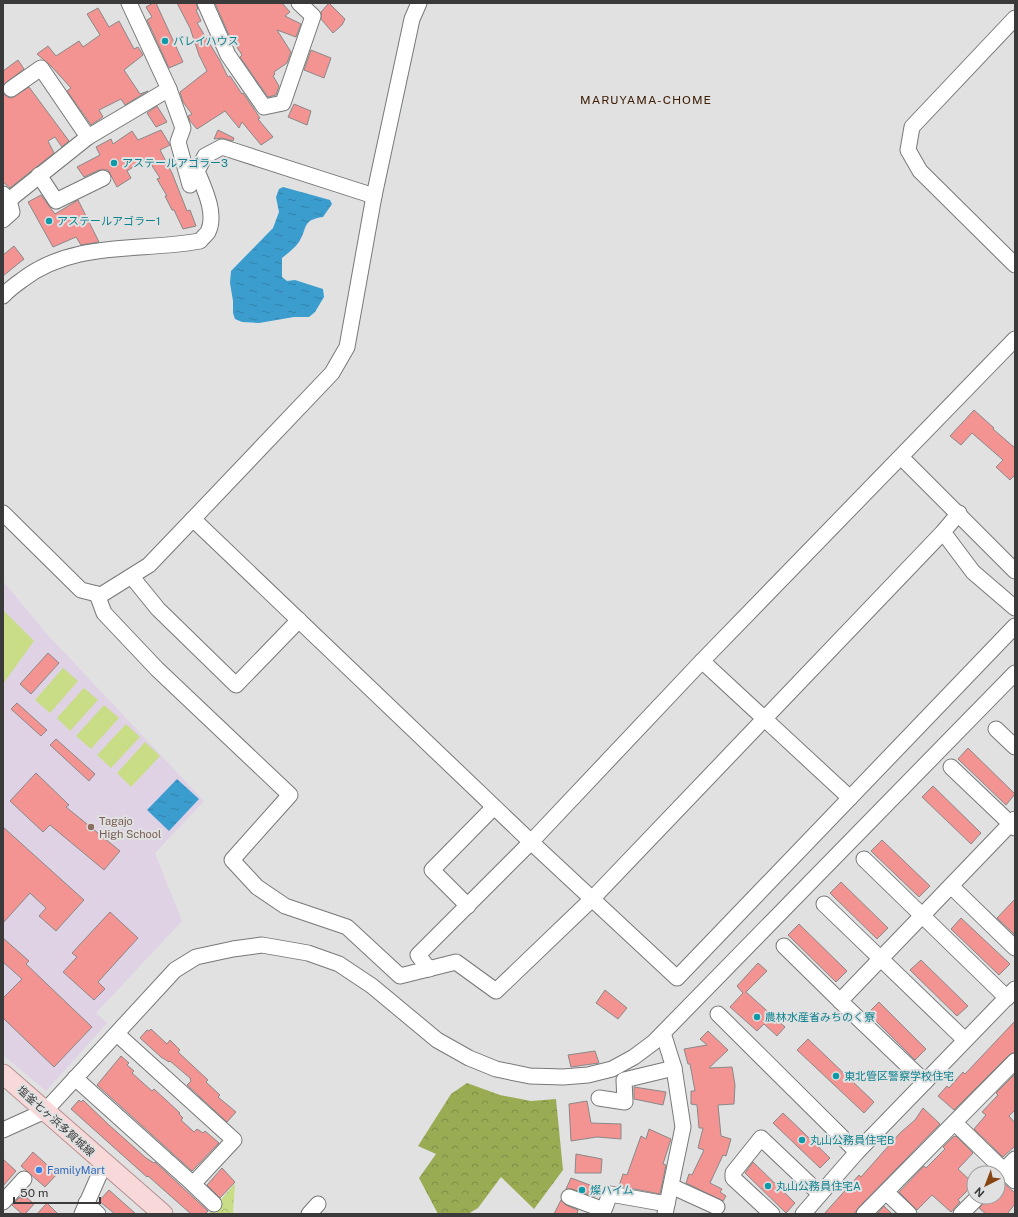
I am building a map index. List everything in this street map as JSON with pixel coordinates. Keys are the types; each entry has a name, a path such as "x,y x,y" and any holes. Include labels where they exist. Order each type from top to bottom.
{"main road":[{"name":"塩釜七ヶ浜多賀城線","path":"3,1074 104,1164 164,1214"}],"street":[{"path":"129,3 168,89 183,128 178,142 190,185"},
{"path":"205,3 228,55 264,106 283,103 313,16 299,3"},
{"path":"3,512 80,590 101,595 149,565 332,373 347,347 374,196 412,19 419,3"},
{"path":"1015,18 912,127 908,150 920,171 1015,265"},
{"path":"11,89 40,68 88,137"},
{"path":"3,220 12,212 6,197 39,175 88,137 168,89"},
{"path":"3,296 37,269 77,254 116,248 200,241 208,232 212,220 198,171 204,156 222,148 374,196"},
{"path":"39,175 56,201 103,178"},
{"path":"429,969 418,955 531,842 702,661 1015,338"},
{"path":"901,456 1015,571"},
{"path":"97,594 104,613 163,674 290,795 232,860 257,887 285,906 347,927 400,976 456,962 496,991 592,899 943,532 959,513"},
{"path":"193,518 494,807 677,978 1015,626"},
{"path":"943,532 973,572 1015,608"},
{"path":"132,577 158,609 236,685 299,620"},
{"path":"702,661 850,798"},
{"path":"3,1130 45,1111 175,970 196,958 232,949 262,945 308,953 339,964 372,986 437,1040 469,1058 496,1069 530,1076 563,1077 612,1069 629,1060 654,1042 1015,673"},
{"path":"996,729 1015,747"},
{"path":"840,1000 1013,824 951,767"},
{"path":"468,906 432,870 494,807"},
{"path":"803,1214 857,1152 1011,993 923,915 864,859"},
{"path":"951,886 1015,948"},
{"path":"824,904 882,958 965,1040"},
{"path":"784,946 925,1082"},
{"path":"718,1014 857,1152"},
{"path":"569,1197 604,1210 610,1194 666,1209 683,1127 674,1068 663,1033"},
{"path":"117,1034 234,1140 193,1184"},
{"path":"864,1214 1015,1061"},
{"path":"599,1098 625,1102 624,1080 674,1068"},
{"path":"75,1078 214,1204"},
{"path":"955,1123 994,1165"},
{"path":"772,1214 733,1178 733,1173 760,1138 820,1194"},
{"path":"1006,1168 1015,1159"},
{"path":"98,1214 84,1209 104,1164"},
{"path":"1006,1176 1015,1181"},
{"path":"3,1202 24,1179"},
{"path":"671,1186 717,1208"},
{"path":"886,1192 909,1214"},
{"path":"961,1214 970,1205"}],"shaded area":[{"name":"Tagajo High School","path":"3,581 45,632 204,801 155,853 182,921 96,1013 107,1023 46,1091 3,1055"}],"green space":[{"path":"3,610 34,641 3,684"},
{"path":"63,668 78,681 50,713 35,700"},
{"path":"84,688 98,700 70,731 57,718"},
{"path":"104,705 119,718 91,749 76,736"},
{"path":"126,724 140,737 111,768 97,755"},
{"path":"145,742 160,756 131,787 117,773"},
{"path":"467,1083 500,1095 531,1101 556,1099 563,1170 534,1209 501,1177 478,1208 468,1214 438,1214 419,1178 436,1154 418,1146 451,1094"},
{"path":"235,1183 233,1214 209,1214"}],"water":[{"path":"283,187 330,200 332,204 323,217 316,218 306,225 302,237 297,244 282,258 282,277 287,281 295,280 323,289 324,297 315,312 309,317 294,317 259,323 242,322 235,319 233,313 230,283 231,271 273,228 279,212 276,197 279,189"},
{"path":"177,779 199,799 169,831 147,810"}],"building":[{"name":"バレイハウス","path":"156,3 183,62 169,68 147,20 152,17 146,7"},
{"path":"177,3 196,3 198,9 196,10 201,21 197,23 228,77 230,76 242,94 243,93 260,118 258,119 273,137 261,145 242,122 239,128 225,111 197,129 190,121 188,116 192,114 183,102 180,92 207,71 199,55 190,28"},
{"path":"215,3 282,3 290,12 285,16 301,24 296,37 277,30 291,52 287,63 274,72 275,74 273,76 279,86 276,95 268,97 240,57 242,55 228,33"},
{"path":"329,3 345,19 342,25 333,33 321,19 321,12"},
{"path":"98,8 109,27 119,21 134,49 138,47 143,55 124,70 140,94 148,91 125,105 121,99 99,110 103,117 91,125 67,91 71,88 52,67 37,54 48,46 56,56 79,41 83,47 100,35 87,14"},
{"path":"311,50 331,58 324,78 304,70"},
{"path":"18,60 24,69 3,85 3,71"},
{"path":"29,87 69,141 62,147 55,137 48,141 54,153 10,188 3,182 3,93 7,97 12,98"},
{"path":"294,104 311,111 307,125 288,117"},
{"path":"157,106 167,122 156,127 147,113"},
{"path":"161,130 170,145 160,150 172,173 187,211 190,210 196,226 183,229 157,179 160,178 147,158 127,171 131,178 117,187 108,170 99,170 84,177 77,167 100,155 96,147 111,139 113,144 132,131 138,140"},
{"path":"218,130 234,138 233,141 222,138 214,139"},
{"path":"41,195 55,214 78,200 99,242 81,245 76,237 53,247 28,202"},
{"path":"14,246 24,259 3,276 3,255"},
{"path":"974,410 1015,448 1015,475 1010,480 996,467 1003,460 972,433 961,445 950,436"},
{"path":"48,653 59,663 31,694 20,684"},
{"path":"17,703 47,730 41,736 11,709"},
{"path":"56,739 95,774 89,781 50,745"},
{"path":"968,748 1015,794 1006,805 958,759"},
{"path":"36,773 69,805 66,807 120,851 104,870 50,825 43,832 10,801"},
{"path":"933,786 981,833 971,844 922,797"},
{"path":"3,827 84,900 56,931 39,916 46,908 30,893 3,923"},
{"path":"882,840 930,886 919,897 871,851"},
{"path":"841,882 888,928 877,939 830,893"},
{"path":"1015,899 1015,935 997,918"},
{"path":"110,912 138,938 98,982 105,989 94,1000 63,972 77,957 72,953"},
{"path":"961,918 1010,964 999,975 951,929"},
{"path":"799,924 847,971 836,982 788,935"},
{"path":"3,938 29,961 26,964 92,1027 54,1067 3,1018 3,998 22,979 3,962"},
{"path":"921,960 968,1006 957,1016 910,970"},
{"name":"農林水産省みちのく寮","path":"758,963 767,971 746,992 785,1027 777,1036 764,1024 757,1031 730,1007 743,993 737,986"},
{"path":"605,990 627,1008 618,1019 596,1003"},
{"path":"879,1002 926,1049 915,1060 868,1013"},
{"path":"1015,1021 1015,1052 1009,1055 954,1110 938,1096 947,1086 949,1088 963,1072 965,1074"},
{"path":"151,1029 167,1044 170,1040 180,1050 178,1052 208,1080 206,1082 220,1095 218,1097 236,1112 227,1122 187,1085 191,1081 190,1078 170,1061 169,1062 161,1057 140,1038 147,1030 149,1031"},
{"path":"708,1031 728,1050 709,1068 732,1067 735,1085 734,1104 718,1105 721,1136 731,1139 726,1156 723,1155 710,1183 722,1189 720,1192 726,1196 723,1201 686,1183 689,1174 692,1175 704,1150 698,1148 703,1128 699,1128 697,1105 691,1104 691,1091 695,1091 690,1064 688,1064 684,1049 707,1045 700,1039"},
{"name":"東北管区警察学校住宅","path":"808,1039 874,1102 864,1113 797,1050"},
{"path":"595,1051 599,1063 571,1067 568,1055"},
{"path":"121,1056 129,1063 127,1065 134,1071 132,1073 152,1091 154,1089 180,1113 179,1114 183,1118 181,1120 194,1132 197,1129 203,1133 205,1131 219,1143 192,1171 97,1085"},
{"path":"1015,1074 1015,1110 1009,1116 1015,1123 1015,1146 1003,1157 974,1129 986,1115 982,1112 998,1095 996,1093"},
{"path":"634,1087 666,1092 663,1105 634,1099"},
{"path":"79,1100 81,1102 83,1100 146,1158 154,1163 155,1162 208,1211 205,1214 191,1214 148,1176 147,1177 71,1109"},
{"path":"587,1101 591,1123 621,1124 621,1139 597,1137 571,1141 569,1104"},
{"path":"923,1108 940,1124 858,1208 855,1214 824,1214 859,1175 861,1177 900,1133 915,1120"},
{"name":"丸山公務員住宅B","path":"783,1113 830,1158 820,1168 773,1123"},
{"path":"649,1129 671,1139 663,1164 666,1165 660,1194 619,1186 623,1174 627,1175 641,1136 646,1139"},
{"path":"956,1136 973,1153 958,1169 966,1176 966,1192 958,1200 960,1202 951,1212 932,1195 917,1210 899,1192 924,1166 926,1168 945,1149 943,1147"},
{"path":"33,1152 57,1174 45,1187 21,1166"},
{"path":"576,1154 602,1159 601,1173 575,1173"},
{"path":"3,1159 16,1171 3,1186"},
{"name":"丸山公務員住宅A","path":"753,1162 795,1203 786,1213 745,1173"},
{"path":"222,1168 235,1182 220,1198 207,1185"},
{"name":"燦ハイム","path":"571,1178 598,1188 595,1197 572,1189 566,1189"},
{"path":"1006,1185 1015,1193 1015,1204 1007,1214 986,1214 979,1208 981,1205 1006,1205"},
{"path":"109,1190 136,1214 115,1214 99,1201"},
{"path":"25,1196 34,1204 25,1214 22,1214 12,1205 20,1197 22,1199"},
{"path":"561,1200 566,1205 578,1210 577,1214 554,1214"},
{"path":"47,1203 58,1214 37,1214"},
{"path":"884,1206 892,1214 877,1214"}],"place":[{"name":"バレイハウス","path":"165,41"},
{"name":"アステールアゴラー3","path":"114,163"},
{"name":"アステールアゴラー1","path":"49,221"},
{"name":"Tagajo High School","path":"91,827"},
{"name":"農林水産省みちのく寮","path":"757,1017"},
{"name":"東北管区警察学校住宅","path":"836,1076"},
{"name":"丸山公務員住宅B","path":"802,1140"},
{"name":"FamilyMart","path":"39,1170"},
{"name":"丸山公務員住宅A","path":"768,1186"},
{"name":"燦ハイム","path":"582,1190"}],"district":[{"name":"MARUYAMA-CHOME","path":"646,100"}]}
